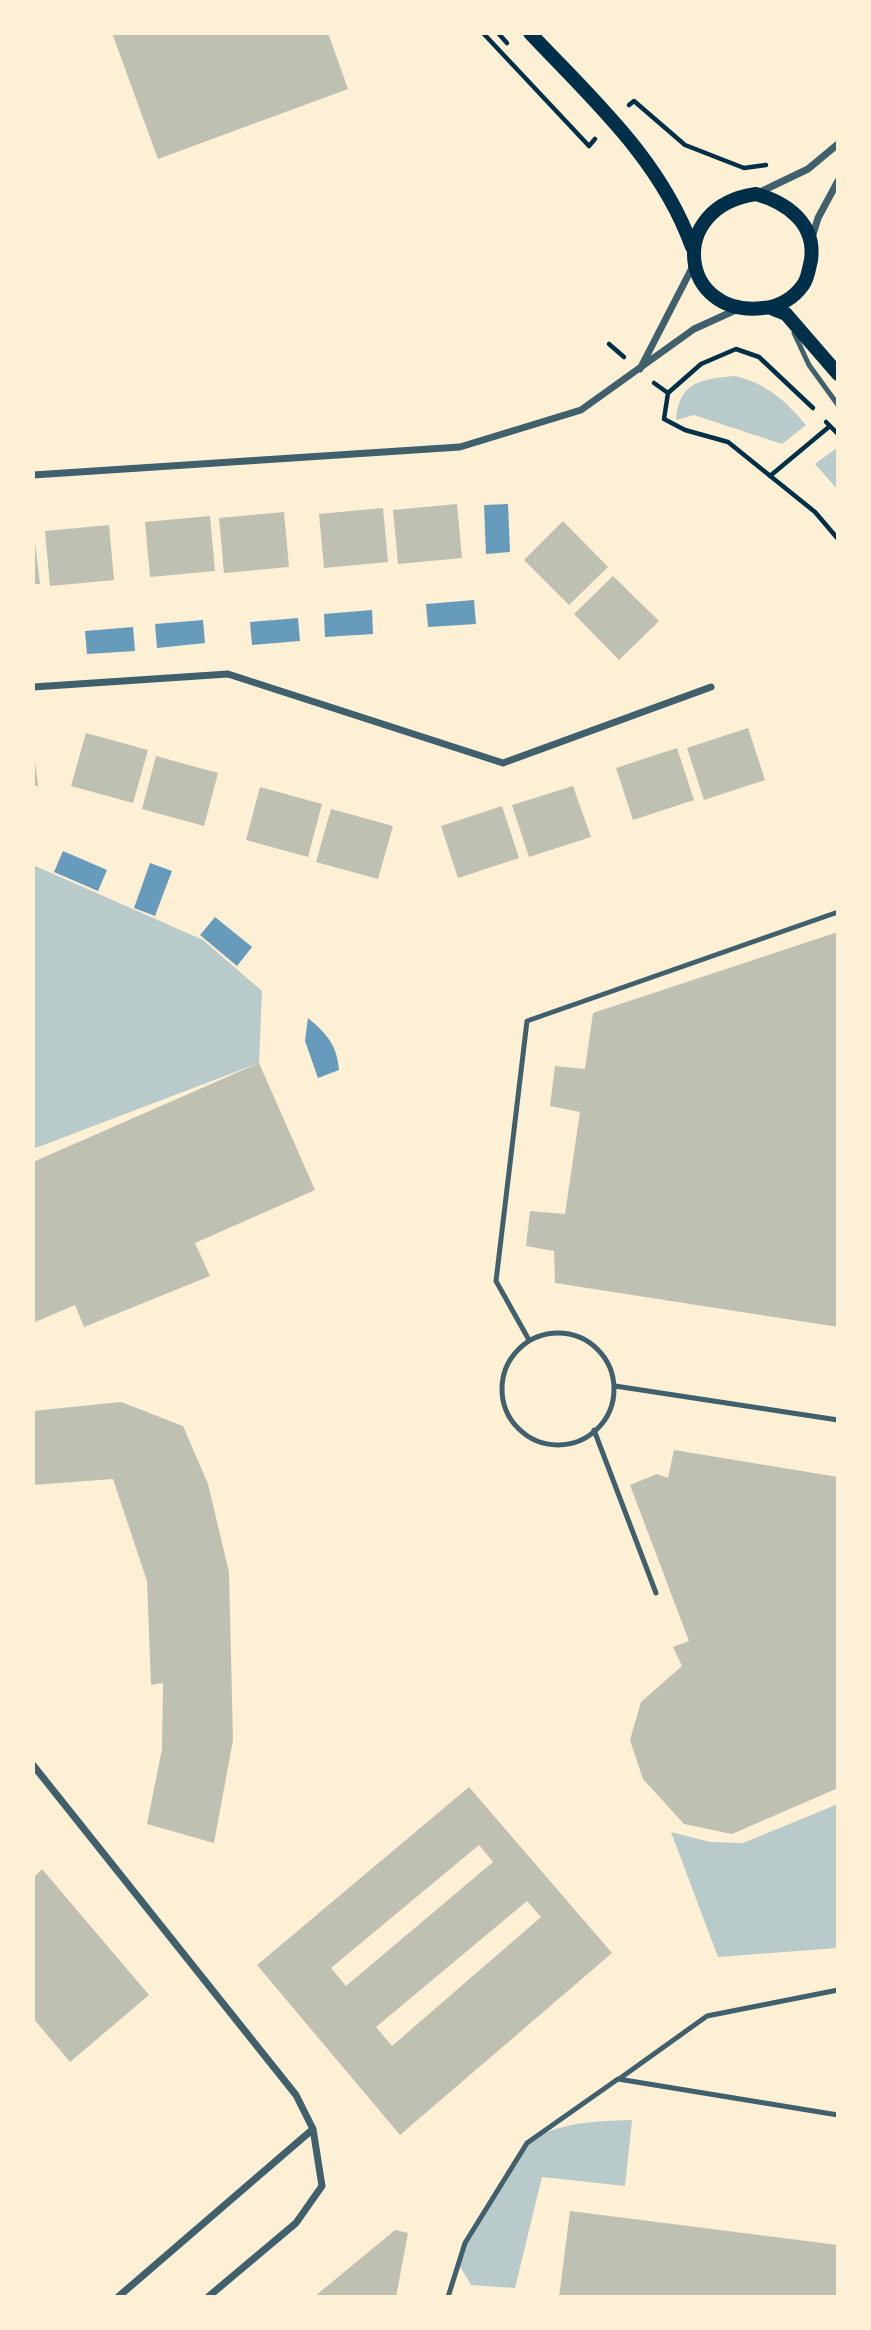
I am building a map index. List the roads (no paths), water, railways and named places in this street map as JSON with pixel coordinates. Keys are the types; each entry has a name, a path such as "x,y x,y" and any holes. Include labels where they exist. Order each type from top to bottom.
{"main road":[{"path":"530,33 650,164 680,211 692,247 694,264 710,293 722,302 740,309 771,308 786,314 838,374"},
{"path":"692,247 699,229 713,210 735,197 756,194 778,200 793,212 812,239 805,284 789,299 771,308"}],"street":[{"path":"756,194 808,169 838,144"},
{"path":"812,239 818,219 838,181"},
{"path":"639,371 694,264"},
{"path":"33,475 460,447 582,410 694,329 740,309"},
{"path":"33,687 228,674 503,763 711,687"},
{"path":"33,1765 296,2095 313,2129 322,2186 296,2223 208,2297"},
{"path":"118,2297 313,2129"}],"lane":[{"path":"786,314 809,365 838,405"},
{"path":"528,1340 496,1281 527,1021 838,912"},
{"path":"566,1333 585,1339 600,1351 610,1367 615,1386 612,1406 604,1421 576,1443 558,1446 532,1439 512,1422 504,1406 501,1388 504,1370 514,1353 528,1340 547,1334 566,1333"},
{"path":"615,1386 838,1420"},
{"path":"594,1430 656,1592"},
{"path":"448,2297 465,2243 527,2143 707,2016 838,1990"},
{"path":"618,2079 838,2115"}],"water":[{"path":"508,504 510,552 486,554 484,505"},
{"path":"474,600 476,624 428,627 426,604"},
{"path":"372,610 373,634 325,637 324,614"},
{"path":"298,618 300,641 252,645 250,622"},
{"path":"203,620 205,643 157,648 155,624"},
{"path":"133,627 135,651 87,654 85,631"},
{"path":"63,851 107,870 98,891 54,872"},
{"path":"150,863 172,871 155,916 134,908"},
{"path":"215,917 252,947 237,966 200,935"},
{"path":"308,1018 330,1041 338,1061 339,1070 318,1078 305,1041"}]}
